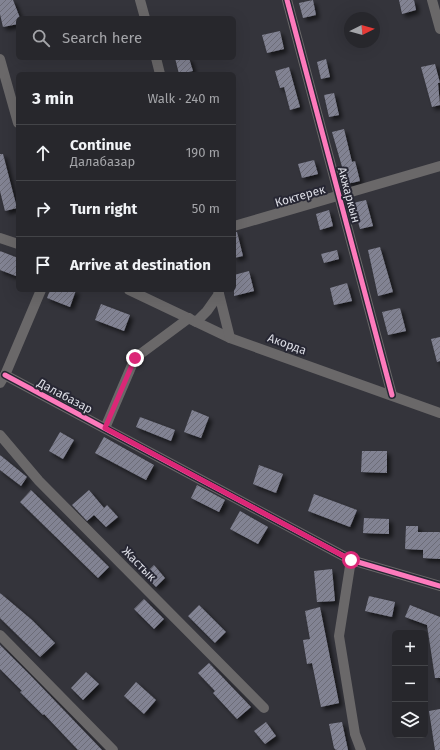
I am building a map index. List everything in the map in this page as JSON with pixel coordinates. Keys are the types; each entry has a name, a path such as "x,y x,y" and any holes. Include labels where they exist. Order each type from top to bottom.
{"street":[{"path":"140,0 144,16"},
{"name":"Акжаркын","path":"286,0 392,395"},
{"path":"432,0 440,29"},
{"path":"0,59 16,116"},
{"path":"156,60 160,72"},
{"name":"Коктерек","path":"236,225 440,166"},
{"path":"0,238 16,243"},
{"path":"3,379 40,292"},
{"name":"Акорда","path":"133,292 230,338 440,413"},
{"path":"105,428 135,358 207,311 218,292"},
{"path":"218,292 230,338"},
{"name":"Далабазар","path":"3,379 105,428 351,560 440,586"},
{"name":"Жастык","path":"0,435 39,481 264,708"},
{"path":"351,560 339,636 355,734 362,750"},
{"path":"0,634 113,750"}],"building":[{"path":"0,0 13,0 19,16 16,16 16,24 3,27 0,14"},
{"path":"313,0 316,15 303,18 299,3"},
{"path":"399,0 414,0 416,10 402,14"},
{"path":"280,31 284,49 267,53 262,35"},
{"path":"326,59 330,77 321,79 317,62"},
{"path":"176,60 190,60 193,71 178,72"},
{"path":"435,64 440,83 438,83 440,105 432,107 421,67"},
{"path":"289,67 300,107 290,110 284,87 280,88 275,71"},
{"path":"334,93 339,115 329,117 324,95"},
{"path":"344,129 352,162 355,161 360,181 347,184 332,132"},
{"path":"0,154 3,154 16,208 5,211 0,191"},
{"path":"314,160 318,174 302,178 298,164"},
{"path":"366,200 373,226 360,229 353,203"},
{"path":"329,210 333,226 320,230 316,214"},
{"path":"236,232 237,232 243,256 236,258"},
{"path":"380,247 393,292 378,296 368,250"},
{"path":"337,250 339,259 324,263 321,254"},
{"path":"0,251 16,257 16,276 0,270"},
{"path":"249,271 254,291 234,296 234,292 236,292 236,274"},
{"path":"347,283 352,301 334,305 330,288"},
{"path":"49,292 75,292 70,307 47,298"},
{"path":"101,304 130,315 124,331 95,320"},
{"path":"400,308 406,331 388,335 382,312"},
{"path":"440,337 440,361 437,362 431,339"},
{"path":"192,410 209,417 201,438 184,432"},
{"path":"140,417 175,430 171,441 136,427"},
{"path":"60,432 74,440 63,459 49,451"},
{"path":"104,437 154,465 146,480 95,453"},
{"path":"362,451 387,451 387,473 361,472"},
{"path":"0,455 27,477 21,486 0,470"},
{"path":"259,465 283,474 276,493 253,484"},
{"path":"197,485 225,500 219,512 191,498"},
{"path":"31,490 109,567 98,578 20,502"},
{"path":"89,490 104,508 107,505 118,517 106,527 94,515 87,521 72,505"},
{"path":"314,494 357,510 350,527 308,511"},
{"path":"240,511 268,527 258,544 230,529"},
{"path":"364,518 389,519 389,534 363,533"},
{"path":"406,526 418,526 418,532 440,532 440,559 423,558 423,550 405,549"},
{"path":"154,565 165,578 156,587 144,575"},
{"path":"332,569 335,601 317,602 314,571"},
{"path":"0,593 32,620 55,643 40,657 0,618"},
{"path":"369,596 395,602 392,617 365,611"},
{"path":"144,599 164,619 154,629 134,609"},
{"path":"199,605 226,632 215,643 188,616"},
{"path":"410,605 440,617 440,678 435,678 427,625 405,617"},
{"path":"320,607 339,703 321,707 312,663 307,664 303,640 310,639 305,611"},
{"path":"0,645 102,750 78,750 44,714 43,715 20,692 22,691 0,669"},
{"path":"209,663 251,707 237,719 213,693 215,691 198,673"},
{"path":"86,672 99,684 83,700 71,688"},
{"path":"136,682 156,700 144,714 124,696"},
{"path":"440,709 440,750 435,750 429,711"},
{"path":"266,722 276,736 265,744 254,731"},
{"path":"342,722 348,750 336,750 334,748 329,724"}],"cycle path":[{"path":"287,0 392,395"},
{"path":"5,375 351,560 440,586"}],"route":[{"path":"135,358 105,428 351,560"}]}
